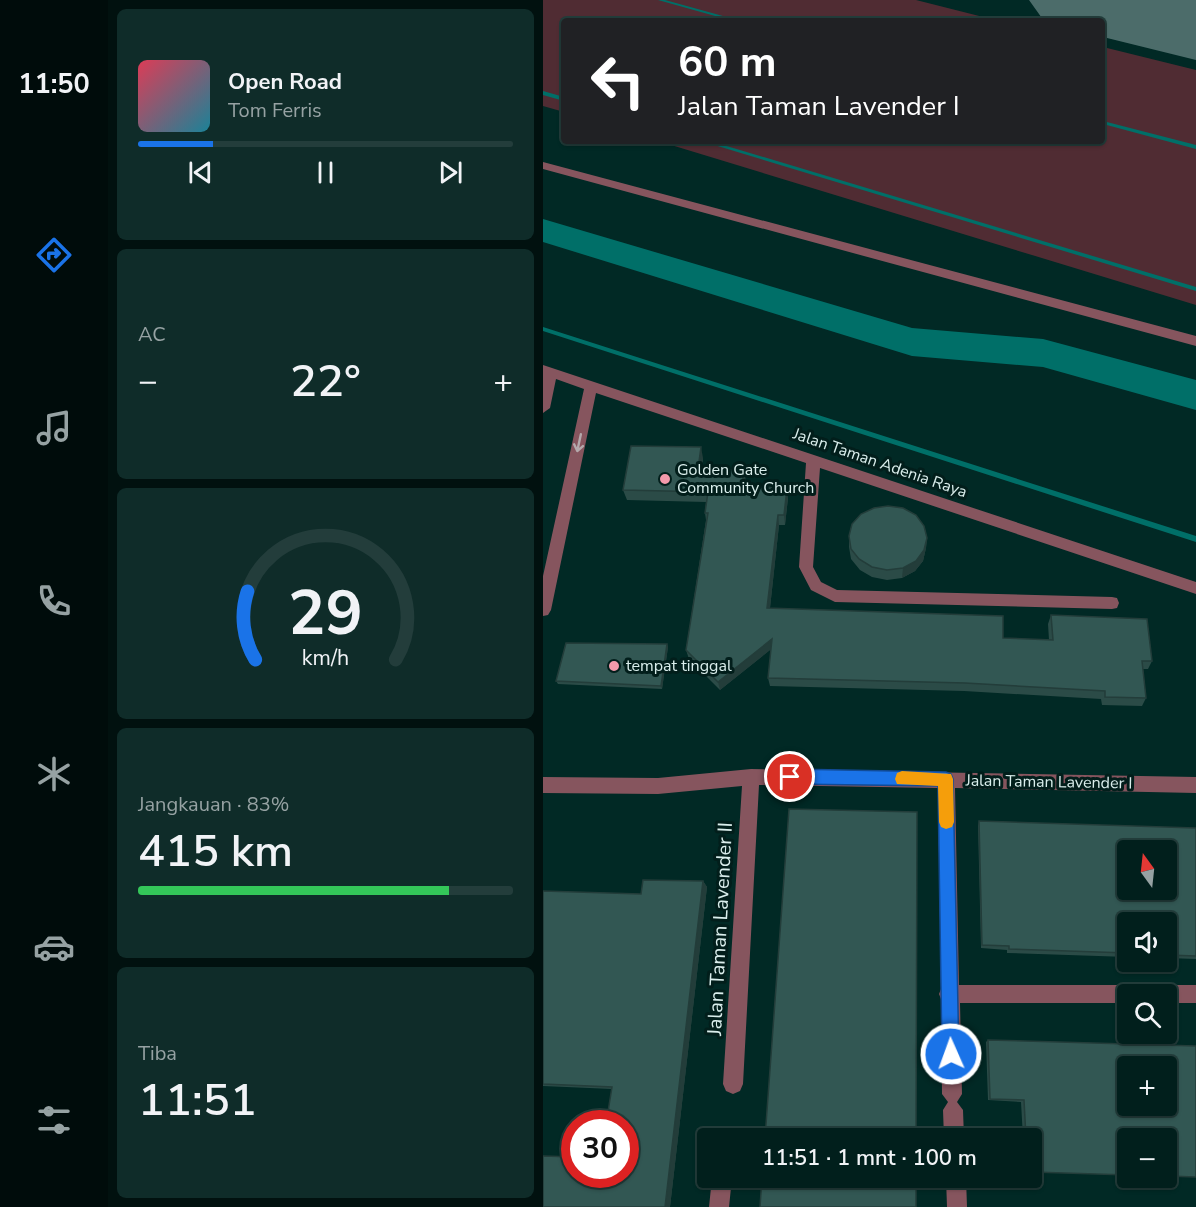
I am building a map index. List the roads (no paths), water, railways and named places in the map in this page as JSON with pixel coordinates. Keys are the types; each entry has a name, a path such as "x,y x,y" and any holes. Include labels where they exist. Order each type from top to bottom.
{"street":[{"path":"543,165 734,219 1196,341"},
{"path":"543,408 547,372"},
{"name":"Jalan Taman Adenia Raya","path":"547,372 1196,588"},
{"path":"543,610 547,578 591,386"},
{"path":"813,459 812,503 806,567 816,586 824,592 835,596 1112,603"},
{"name":"Jalan Taman Lavender I","path":"543,785 658,786 751,777 1196,785"},
{"name":"Jalan Taman Lavender II","path":"733,1084 751,777"},
{"path":"946,779 948,994 954,1128"},
{"path":"948,994 1196,994"},
{"path":"719,1207 721,1188"},
{"path":"956,1188 957,1207"}],"waterway":[{"path":"660,0 728,18"},
{"path":"543,93 561,98"},
{"path":"1105,124 1196,147"},
{"path":"714,144 1196,289"},
{"path":"543,230 912,342 1043,353 1196,395"},
{"path":"543,329 1196,539"}],"place":[{"name":"Golden Gate Community Church","path":"665,479"},
{"name":"tempat tinggal","path":"614,666"}]}
